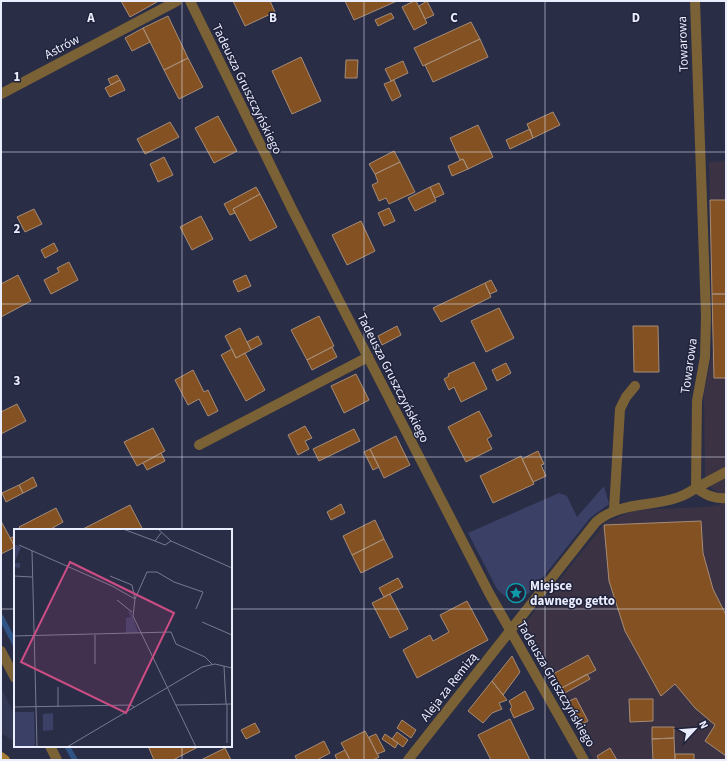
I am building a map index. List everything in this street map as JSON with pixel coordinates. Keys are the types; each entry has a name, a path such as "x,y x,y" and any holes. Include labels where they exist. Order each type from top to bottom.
{"street":[{"name":"Astrów","path":"1,94 177,1"},
{"name":"Tadeusza Gruszczyńskiego","path":"190,1 265,156 489,593 584,760"},
{"name":"Towarowa","path":"695,1 706,316 705,357 697,401 696,488"},
{"path":"199,445 368,357"},
{"path":"614,510 620,409 626,397 635,386"},
{"path":"510,630 591,527 601,518 614,510 670,500 726,472"},
{"path":"696,488 705,495 715,498 726,498"},
{"name":"Aleja za Remizą","path":"408,760 510,630"},
{"path":"1,651 14,676"},
{"path":"50,747 57,760"},
{"path":"1,757 5,760"}],"shaded area":[{"path":"726,161 726,760 594,760 521,628 605,523 634,510 721,505 720,493 711,488 705,477 704,392 713,350 709,162"},
{"path":"604,486 609,504 590,518 532,591 522,597 514,599 506,597 502,594 497,589 468,533 559,493 567,496 577,517"},
{"path":"1,688 14,713 14,741 1,733"}],"building":[{"path":"121,1 156,1 157,2 130,17"},
{"path":"233,1 270,1 275,12 245,26"},
{"path":"345,1 397,1 354,20"},
{"path":"416,1 427,23 414,30 402,7"},
{"path":"427,1 434,15 425,19 419,6"},
{"path":"391,13 394,18 378,26 375,20"},
{"path":"168,16 188,58 164,70 143,28"},
{"path":"471,22 480,39 423,66 414,48"},
{"path":"143,28 150,42 132,51 125,38"},
{"path":"480,39 488,57 433,82 425,65"},
{"path":"301,57 321,101 292,114 272,71"},
{"path":"188,58 203,87 179,99 164,70"},
{"path":"346,60 358,60 357,78 345,78"},
{"path":"403,61 408,73 391,81 385,69"},
{"path":"117,75 120,80 111,85 108,79"},
{"path":"120,80 125,90 110,97 105,88"},
{"path":"394,80 401,96 392,101 384,84"},
{"path":"553,112 560,125 533,138 527,124"},
{"path":"218,116 237,151 214,163 195,128"},
{"path":"170,122 179,137 145,154 137,139"},
{"path":"478,125 493,157 468,169 463,159 460,160 450,138"},
{"path":"530,129 533,138 510,149 506,140"},
{"path":"394,151 400,162 375,174 369,164"},
{"path":"164,157 173,175 158,182 150,164"},
{"path":"463,159 468,169 452,176 448,166"},
{"path":"400,162 415,192 389,204 386,198 379,201 372,185 378,182 375,174"},
{"path":"439,183 444,194 435,198 430,187"},
{"path":"256,187 260,194 233,209 235,213 230,215 224,204"},
{"path":"430,187 436,201 415,211 408,198"},
{"path":"260,194 277,227 250,241 233,209"},
{"path":"710,200 726,200 726,294 712,294"},
{"path":"389,208 395,221 384,226 378,213"},
{"path":"34,209 42,224 25,232 17,217"},
{"path":"201,216 213,239 192,250 180,227"},
{"path":"361,221 375,251 347,265 332,235"},
{"path":"54,243 58,251 45,258 41,250"},
{"path":"69,262 78,280 51,294 44,280 59,272 57,268"},
{"path":"18,275 31,301 1,317 1,284"},
{"path":"246,275 251,286 238,292 233,281"},
{"path":"491,280 497,291 490,294 485,283"},
{"path":"485,283 491,297 441,322 433,308"},
{"path":"712,294 726,294 726,378 714,378"},
{"path":"499,308 514,338 486,352 471,321"},
{"path":"319,316 334,346 307,360 291,330"},
{"path":"397,326 401,335 382,345 378,336"},
{"path":"633,326 658,326 659,372 634,372"},
{"path":"240,328 251,350 236,358 225,336"},
{"path":"258,336 262,344 251,350 247,342"},
{"path":"332,347 337,357 312,370 307,360"},
{"path":"232,349 236,358 245,353 265,390 246,401 221,355"},
{"path":"474,362 487,389 461,402 454,387 449,390 444,379 449,376 448,374"},
{"path":"506,363 511,373 497,381 492,370"},
{"path":"193,370 204,392 208,390 218,411 208,416 199,399 188,405 175,380"},
{"path":"356,374 369,400 344,413 331,386"},
{"path":"17,404 26,421 1,434 1,412"},
{"path":"479,411 492,436 487,439 492,449 466,462 448,427"},
{"path":"305,426 312,438 305,441 309,449 298,455 288,435"},
{"path":"153,428 165,451 137,466 124,442"},
{"path":"354,429 360,441 319,461 313,449"},
{"path":"396,436 410,465 384,478 370,449"},
{"path":"370,449 379,467 373,470 364,452"},
{"path":"538,451 544,464 541,465 546,476 533,482 522,459"},
{"path":"161,453 165,461 147,470 143,463"},
{"path":"521,456 534,484 493,503 480,476"},
{"path":"33,477 37,486 23,493 19,485"},
{"path":"19,485 23,493 6,502 2,493"},
{"path":"341,504 345,513 331,520 327,512"},
{"path":"130,505 142,529 83,529"},
{"path":"56,508 63,522 51,529 20,529 19,527"},
{"path":"375,520 384,539 352,555 343,536"},
{"path":"1,521 14,548 1,554"},
{"path":"701,521 703,553 713,589 726,615 726,756 705,741 715,725 695,708 675,684 661,696 625,631 609,581 604,525"},
{"path":"14,536 14,545 10,538"},
{"path":"384,539 393,557 361,573 352,555"},
{"path":"398,578 403,587 384,597 379,588"},
{"path":"390,594 408,629 390,638 372,603"},
{"path":"467,601 488,640 417,678 403,650 430,635 433,641 449,632 440,615"},
{"path":"588,655 596,670 560,689 553,674"},
{"path":"512,656 520,672 503,695 492,681"},
{"path":"587,674 590,679 563,694 560,689"},
{"path":"492,681 507,700 499,703 502,709 492,713 483,723 468,711"},
{"path":"525,691 534,709 514,718 510,709 512,707 509,701"},
{"path":"576,698 588,721 580,725 567,702"},
{"path":"629,699 653,699 653,721 630,722"},
{"path":"510,719 530,760 491,760 478,735"},
{"path":"402,720 416,730 411,738 397,728"},
{"path":"255,723 260,732 246,739 241,730"},
{"path":"652,727 674,727 674,738 652,739"},
{"path":"365,731 379,757 373,760 350,760 341,743"},
{"path":"397,732 408,740 403,747 392,739"},
{"path":"376,734 385,751 377,754 369,737"},
{"path":"385,734 398,743 395,748 382,739"},
{"path":"674,738 675,760 653,760 652,739"},
{"path":"324,741 330,753 317,760 297,760 295,756"},
{"path":"148,747 198,747 173,760 154,760"},
{"path":"225,748 231,760 201,760"},
{"path":"610,748 617,760 599,760 597,756"},
{"path":"345,750 350,760 337,760 335,755"},
{"path":"675,754 694,754 694,760 675,760"}],"waterway":[{"path":"1,617 14,642"},
{"path":"68,747 75,760"}],"place":[{"name":"Miejsce dawnego getto","path":"516,593"}]}
